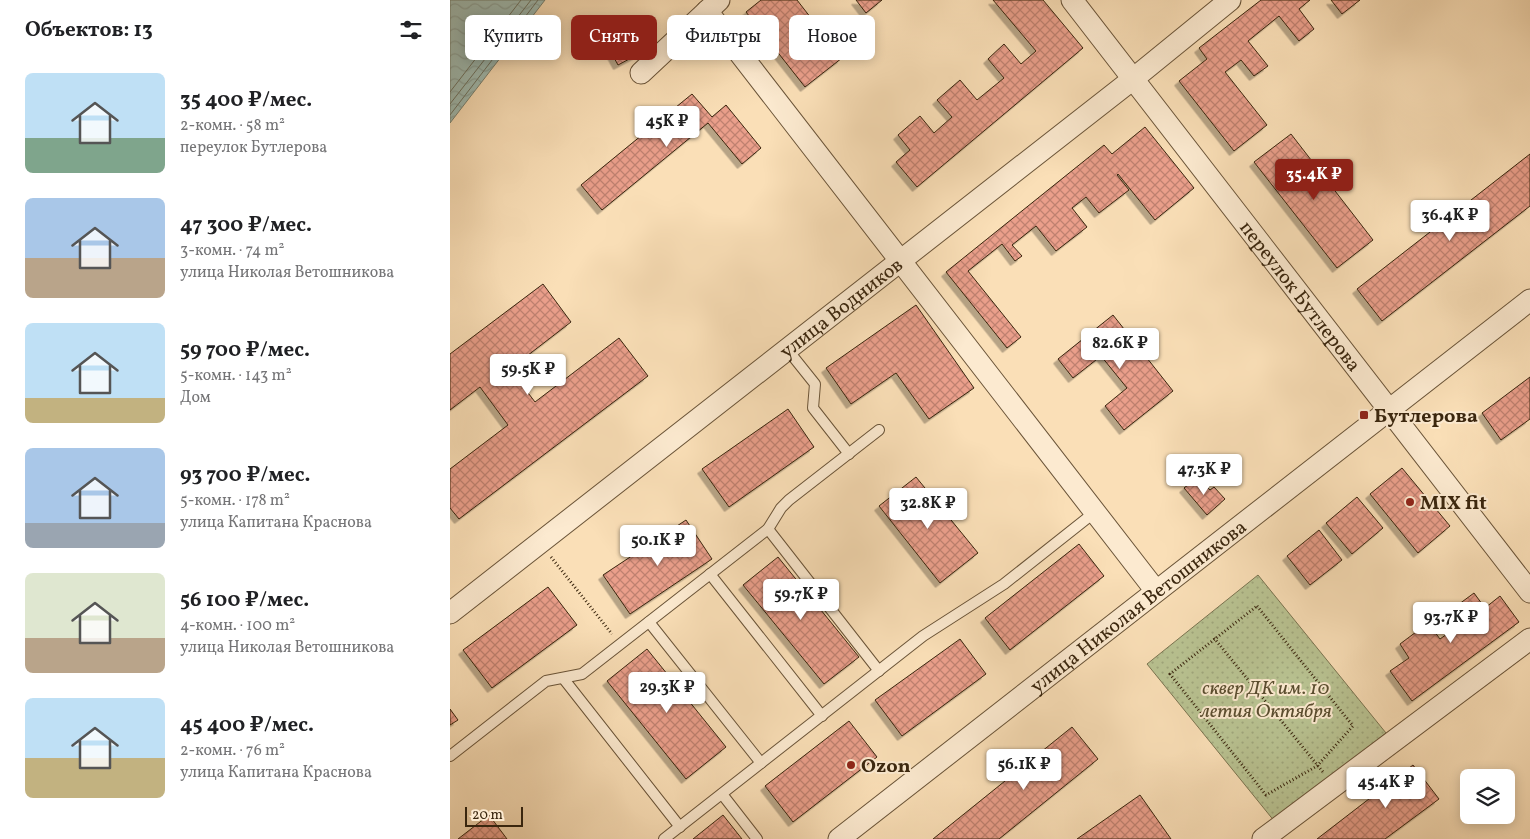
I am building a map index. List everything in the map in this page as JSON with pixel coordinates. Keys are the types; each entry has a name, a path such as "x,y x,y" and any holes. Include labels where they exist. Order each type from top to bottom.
{"street":[{"name":"переулок Бутлерова","path":"1072,0 1530,592"},
{"name":"улица Водников","path":"450,613 1133,79 1230,0"},
{"path":"641,73 713,5 901,261 1156,591"},
{"name":"улица Николая Ветошникова","path":"839,839 1530,300"},
{"path":"1263,839 1530,639"}],"lane":[{"path":"787,349 815,384 813,408 849,454"},
{"path":"450,756 546,681 582,674 768,529 781,508 879,430"},
{"path":"664,839 923,636 1004,584 1095,512"},
{"path":"768,529 879,671"},
{"path":"710,574 822,716"},
{"path":"649,622 761,763"},
{"path":"562,678 680,827"},
{"path":"722,794 757,839"}],"path":[{"path":"547,552 620,645"},
{"path":"1257,606 1353,726 1317,766 1266,795 1170,674 1214,638 1257,606"},
{"path":"1214,638 1317,766 1335,785"}],"green space":[{"name":"сквер ДК им. 10 летия Октября","path":"1258,575 1386,733 1275,822 1147,664"}],"water":[{"path":"450,0 545,0 533,15 465,15 465,60 499,60 450,123"}],"building":[{"path":"761,0 797,0 809,15 789,15 789,60 839,60 805,87 779,54 779,15 748,15 746,12"},
{"path":"856,0 882,0 866,13"},
{"path":"993,0 1043,0 1083,48 917,187 896,162 910,150 898,135 920,116 934,133 952,117 937,100 960,80 977,100 1004,78 988,59 1004,44 1021,64 1036,51"},
{"path":"1261,0 1310,0 1299,9 1314,29 1299,41 1279,16 1248,41 1268,66 1254,76 1241,60 1225,72 1267,125 1234,151 1179,81 1207,59 1199,48"},
{"path":"1331,0 1360,0 1342,14"},
{"path":"615,60 627,60 618,65"},
{"path":"692,94 712,117 726,105 761,148 742,164 708,123 602,210 581,185"},
{"path":"1145,127 1194,188 1155,220 1118,174 1129,190 1099,213 1086,197 1072,208 1087,227 1056,251 1036,226 1012,245 1022,256 1015,261 1002,244 968,271 1021,337 1007,348 946,272 1104,145 1112,154"},
{"path":"1291,134 1373,240 1337,268 1254,162"},
{"path":"1530,154 1530,206 1382,321 1357,289"},
{"path":"543,284 571,322 510,369 535,402 619,338 648,376 459,519 450,508 450,469 508,425 480,387 450,410 450,354"},
{"path":"916,305 974,388 929,419 896,373 851,404 826,368"},
{"path":"1113,315 1173,391 1124,430 1105,406 1127,388 1101,356 1073,378 1058,359"},
{"path":"1530,377 1530,419 1501,440 1482,413"},
{"path":"788,409 814,447 729,507 702,469"},
{"path":"1402,468 1450,526 1418,553 1370,494"},
{"path":"916,477 978,553 940,583 879,506"},
{"path":"1198,477 1210,490 1214,487 1225,499 1207,515 1184,488"},
{"path":"1357,497 1383,528 1352,554 1326,523"},
{"path":"686,520 712,559 630,614 603,575"},
{"path":"1319,530 1342,560 1310,585 1287,556"},
{"path":"1079,544 1104,576 1010,650 985,618"},
{"path":"778,557 859,657 824,684 743,585"},
{"path":"548,587 577,625 492,688 463,650"},
{"path":"1474,593 1485,608 1500,596 1519,622 1412,701 1390,671 1409,658 1400,644 1428,623 1440,639 1461,624 1451,610"},
{"path":"960,639 986,674 902,736 875,700"},
{"path":"647,649 726,747 686,779 607,681"},
{"path":"450,709 458,720 450,725"},
{"path":"849,721 877,757 793,822 765,786"},
{"path":"1072,727 1098,759 999,839 933,839"},
{"path":"1413,765 1439,799 1385,839 1317,839"},
{"path":"1140,795 1171,839 1077,839"},
{"path":"489,815 507,839 458,839"},
{"path":"723,815 742,839 693,839"}],"place":[{"name":"Бутлерова","path":"1364,415"},
{"name":"MIX fit","path":"1410,502"},
{"name":"Ozon","path":"851,765"}]}
